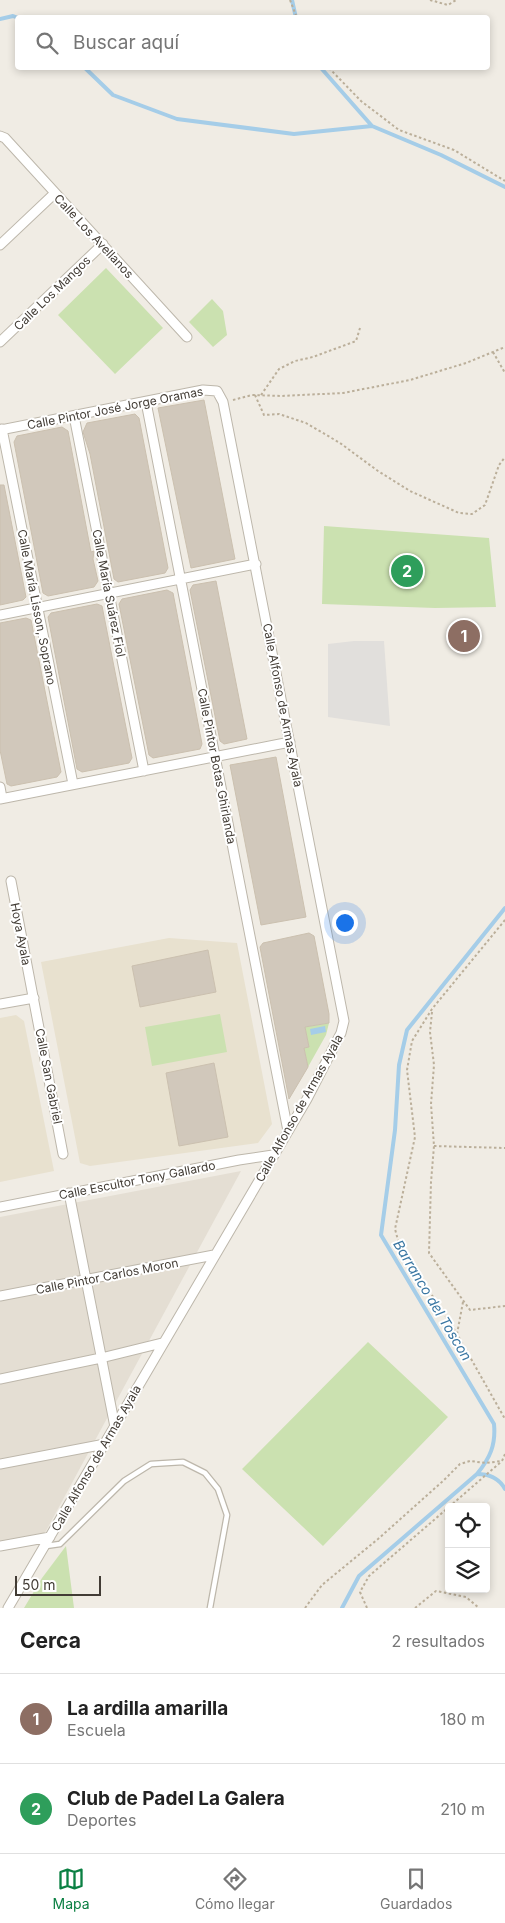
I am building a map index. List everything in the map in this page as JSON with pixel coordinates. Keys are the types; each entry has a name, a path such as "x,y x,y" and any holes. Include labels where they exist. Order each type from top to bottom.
{"street":[{"name":"Calle Los Avellanos","path":"2,139 103,244 187,338"},
{"path":"0,245 55,193"},
{"name":"Calle Los Mangos","path":"0,342 103,244"},
{"name":"Calle Pintor José Jorge Oramas","path":"1,430 203,390 217,391 223,402"},
{"name":"Calle Pintor Botas Ghirlanda","path":"146,402 288,1131"},
{"name":"Calle Alfonso de Armas Ayala","path":"8,1608 307,1099 341,1033 344,1021 223,402"},
{"name":"Calle María Suárez Fiol","path":"74,416 144,770"},
{"name":"Calle María Lisson, Soprano","path":"1,430 72,784"},
{"path":"0,614 256,564"},
{"path":"0,786 1,798 290,742"},
{"name":"Hoya Ayala","path":"11,881 32,987"},
{"name":"Calle San Gabriel","path":"32,987 63,1154"},
{"path":"0,1004 34,998"},
{"name":"Calle Escultor Tony Gallardo","path":"0,1206 273,1155"},
{"path":"69,1193 114,1427"},
{"name":"Calle Pintor Carlos Moron","path":"0,1296 214,1255"},
{"path":"0,1378 101,1358 162,1343"},
{"path":"0,1464 105,1444"},
{"path":"0,1546 50,1537"}],"lane":[{"path":"44,1546 60,1544 124,1481 151,1464 183,1462 205,1473 218,1489 227,1515 210,1608"}],"path":[{"path":"290,0 296,15"},
{"path":"430,0 448,5 456,0"},
{"path":"331,70 361,102 399,130 454,150 505,181"},
{"path":"261,395 279,370 295,361 313,357 356,341 360,328"},
{"path":"223,402 255,395 281,396 343,393 410,380 466,363 505,347"},
{"path":"493,352 505,373"},
{"path":"255,395 264,415 279,414 306,423 340,443 378,472 410,491 459,513 472,514 485,505 499,465 505,457"},
{"path":"505,920 432,1010 412,1041 407,1070 415,1137 395,1229 399,1244 457,1334 505,1419"},
{"path":"432,1010 430,1032 434,1065 431,1104 434,1146 429,1253 470,1310 505,1306"},
{"path":"434,1146 505,1148"},
{"path":"457,1334 463,1301"},
{"path":"454,1503 502,1461 505,1454"},
{"path":"305,1608 322,1585 378,1539 460,1464 470,1460 486,1463 502,1461"},
{"path":"367,1608 360,1592 369,1576 445,1510"},
{"path":"415,1608 436,1591 466,1597 479,1608"}],"shaded area":[{"path":"354,641 384,641 390,726 328,717 328,644"},
{"path":"169,938 237,943 272,1124 258,1143 90,1166 80,1163 41,962"},
{"path":"16,1015 24,1021 54,1171 0,1182 0,1018"},
{"path":"241,1171 40,1542 0,1551 0,1217"}],"green space":[{"path":"106,268 163,328 115,374 58,315"},
{"path":"212,299 223,311 227,335 213,347 189,322"},
{"path":"324,526 489,538 496,607 435,608 322,604"},
{"path":"220,1014 227,1052 152,1066 145,1027"},
{"path":"329,1023 326,1035 308,1067 304,1048 309,1047 305,1027"},
{"path":"368,1342 448,1417 323,1546 242,1469"},
{"path":"66,1546 74,1608 24,1608 42,1578"}],"water":[{"path":"325,1026 326,1032 311,1035 310,1029"}],"building":[{"path":"204,400 235,559 191,568 158,408"},
{"path":"135,414 139,418 168,568 165,573 118,582 114,579 90,454 83,432 87,423"},
{"path":"62,427 68,431 91,552 94,551 93,559 98,581 94,587 48,596 43,593 14,442 17,436"},
{"path":"0,485 4,485 26,597 23,600 0,605"},
{"path":"216,581 247,739 224,744 220,741 190,590 193,585"},
{"path":"167,590 173,593 202,744 200,749 153,758 149,755 119,604 122,599"},
{"path":"97,604 102,606 132,758 129,763 82,772 77,769 48,617 51,613"},
{"path":"26,618 31,620 61,772 57,777 11,786 7,784 0,750 0,623"},
{"path":"276,757 306,917 261,925 230,765"},
{"path":"309,933 314,936 329,1014 329,1023 305,1027 309,1047 304,1048 308,1067 289,1099 260,947 263,943"},
{"path":"208,950 216,992 140,1007 132,966"},
{"path":"214,1063 228,1137 179,1146 166,1073"}],"waterway":[{"name":"Barranco del Toscon","path":"292,0 295,15"},
{"path":"0,19 15,17"},
{"path":"87,70 113,95 177,119 294,134 372,126"},
{"name":"Barranco del Toscon","path":"323,70 372,126 441,155 505,187"},
{"name":"Barranco del Toscon","path":"342,1608 359,1576 477,1474 489,1457 493,1445 494,1424 381,1235 395,1130 399,1065 407,1030 505,908"},
{"path":"477,1474 493,1477 505,1489"}],"place":[{"name":"Club de Padel La Galera","path":"407,571"},
{"name":"La ardilla amarilla","path":"464,636"}]}
